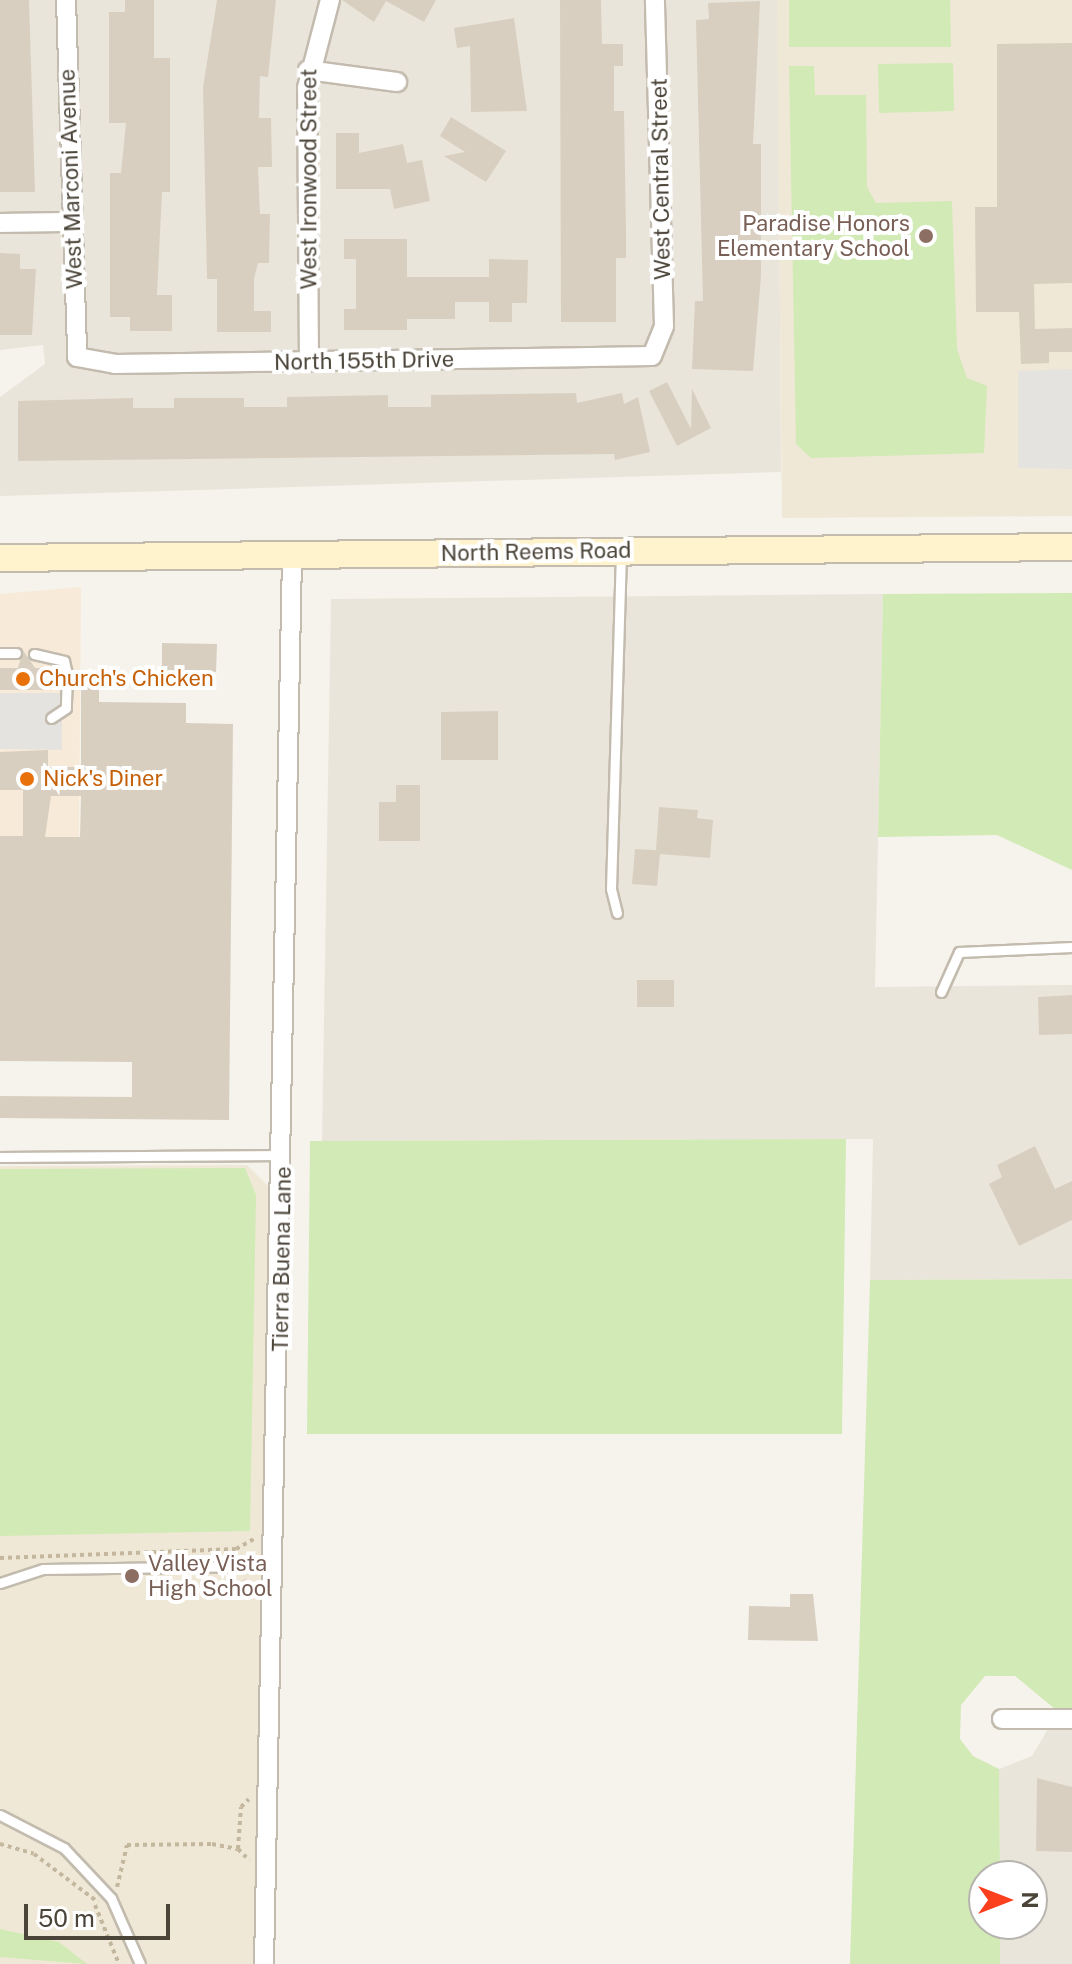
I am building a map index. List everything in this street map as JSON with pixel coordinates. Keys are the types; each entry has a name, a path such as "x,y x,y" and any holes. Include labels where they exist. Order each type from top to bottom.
{"main road":[{"name":"North Reems Road","path":"0,558 1072,547"}],"street":[{"name":"West Marconi Avenue","path":"66,0 77,357"},
{"name":"West Ironwood Street","path":"309,362 308,70 330,0"},
{"name":"West Central Street","path":"652,356 664,326 655,0"},
{"path":"308,70 397,82"},
{"path":"0,223 72,222"},
{"name":"North 155th Drive","path":"77,357 115,364 652,356"},
{"name":"Tierra Buena Lane","path":"264,1964 285,1156 292,555"},
{"path":"1002,1719 1072,1719"}],"lane":[{"path":"617,913 611,889 621,552"},
{"path":"0,653 16,653"},
{"path":"34,654 64,661 67,674 66,708 51,718"},
{"path":"941,992 959,952 1072,947"},
{"path":"0,1157 285,1156"},
{"path":"0,1583 43,1569 275,1566"},
{"path":"0,1815 64,1848 108,1894 140,1964"}],"path":[{"path":"0,1558 236,1549 254,1538 257,1527"},
{"path":"0,1844 64,1872 95,1905 119,1964"},
{"path":"95,1905 120,1885 127,1845 238,1849 253,1871"}],"shaded area":[{"path":"0,0 778,0 781,472 0,496 0,397 45,364 43,345 0,350"},
{"name":"Paradise Honors Elementary School","path":"777,0 1072,0 1072,516 782,518"},
{"path":"1072,369 1072,469 1018,468 1018,371"},
{"path":"81,587 79,838 0,837 0,594"},
{"path":"883,594 875,987 1072,985 1072,1279 870,1280 873,1139 322,1141 331,599"},
{"path":"0,693 62,693 62,750 0,749"},
{"name":"Valley Vista High School","path":"247,1165 271,1189 256,1964 0,1964 0,1166"},
{"path":"1048,1729 1072,1729 1072,1964 1000,1964 1000,1940 1048,1940 1048,1860 1000,1860 999,1769 1032,1756"}],"green space":[{"path":"789,0 950,0 951,47 789,47"},
{"path":"953,63 954,111 879,113 878,64"},
{"path":"789,66 814,66 815,95 866,95 867,187 876,203 952,201 957,349 967,378 987,386 984,453 811,458 796,444"},
{"path":"1072,593 1072,870 997,835 878,837 883,594"},
{"path":"846,1139 842,1434 307,1434 310,1141"},
{"path":"245,1168 256,1195 250,1531 0,1536 0,1169"},
{"path":"1072,1279 1072,1709 1055,1709 1015,1676 985,1676 961,1705 960,1739 973,1756 999,1769 1000,1860 968,1860 968,1940 1000,1940 1000,1964 850,1964 870,1280"},
{"path":"0,1929 59,1942 87,1964 0,1957"}],"building":[{"path":"0,0 29,0 35,192 0,192"},
{"path":"125,0 154,0 154,58 170,58 170,192 162,192 157,295 172,295 172,331 130,331 130,317 110,317 110,173 121,173 126,123 109,123 109,12 125,12"},
{"path":"217,0 276,0 268,77 260,76 259,118 271,118 272,167 258,167 260,214 270,214 269,263 258,263 254,279 254,311 271,311 271,332 217,332 217,279 207,279 203,87"},
{"path":"342,0 436,0 424,22 386,1 374,22"},
{"path":"560,0 601,0 602,44 623,44 623,66 614,66 614,111 624,111 626,231 626,258 616,258 616,322 561,322"},
{"path":"760,1 753,144 761,144 761,276 753,371 692,369 695,301 703,301 696,20 709,19 708,3"},
{"path":"514,18 527,111 471,112 470,46 457,48 454,28"},
{"path":"1072,43 1072,283 1034,284 1035,329 1072,328 1072,352 1049,352 1049,363 1021,364 1019,312 976,312 975,207 997,207 997,44"},
{"path":"451,117 506,151 486,182 444,156 465,152 440,136"},
{"path":"336,133 359,133 359,153 403,144 407,163 422,160 430,201 394,209 390,189 336,189"},
{"path":"344,239 407,239 407,277 489,277 489,259 528,260 527,303 512,303 512,322 489,322 489,302 455,302 455,319 407,319 407,330 344,330 344,309 356,309 356,259 344,259"},
{"path":"0,253 20,254 20,269 36,269 32,335 0,335"},
{"path":"667,382 691,429 692,389 711,428 677,446 649,391"},
{"path":"576,393 577,403 622,393 624,404 638,397 650,452 615,460 614,454 18,461 18,401 133,398 133,408 174,408 174,398 244,398 244,407 287,407 287,397 388,395 388,407 431,407 431,395"},
{"path":"162,643 217,644 216,672 162,671"},
{"name":"Church's Chicken","path":"23,650 35,668 45,668 45,690 0,690 0,668 18,668"},
{"path":"81,672 99,672 99,702 186,703 186,723 233,724 229,1120 0,1118 0,1096 132,1097 132,1062 0,1061 0,836 23,836 23,790 0,790 0,752 48,750 48,767 81,767","holes":["51,796 81,796 80,837 45,837"]},
{"path":"498,711 498,760 441,760 441,712"},
{"path":"396,785 420,785 420,841 379,841 379,802 396,802"},
{"path":"659,807 698,810 697,818 713,820 710,858 660,854 657,886 632,884 635,849 656,850"},
{"path":"637,980 674,980 674,1007 637,1007"},
{"path":"1072,995 1072,1034 1039,1035 1038,997"},
{"path":"1035,1146 1055,1189 1072,1181 1072,1220 1019,1246 989,1184 1002,1177 997,1165"},
{"path":"790,1594 813,1594 818,1641 748,1640 749,1606 790,1607"},
{"path":"1037,1778 1072,1787 1072,1852 1036,1851"}],"place":[{"name":"Paradise Honors Elementary School","path":"926,236"},
{"name":"Church's Chicken","path":"23,679"},
{"name":"Nick's Diner","path":"27,779"},
{"name":"Valley Vista High School","path":"132,1576"}]}
